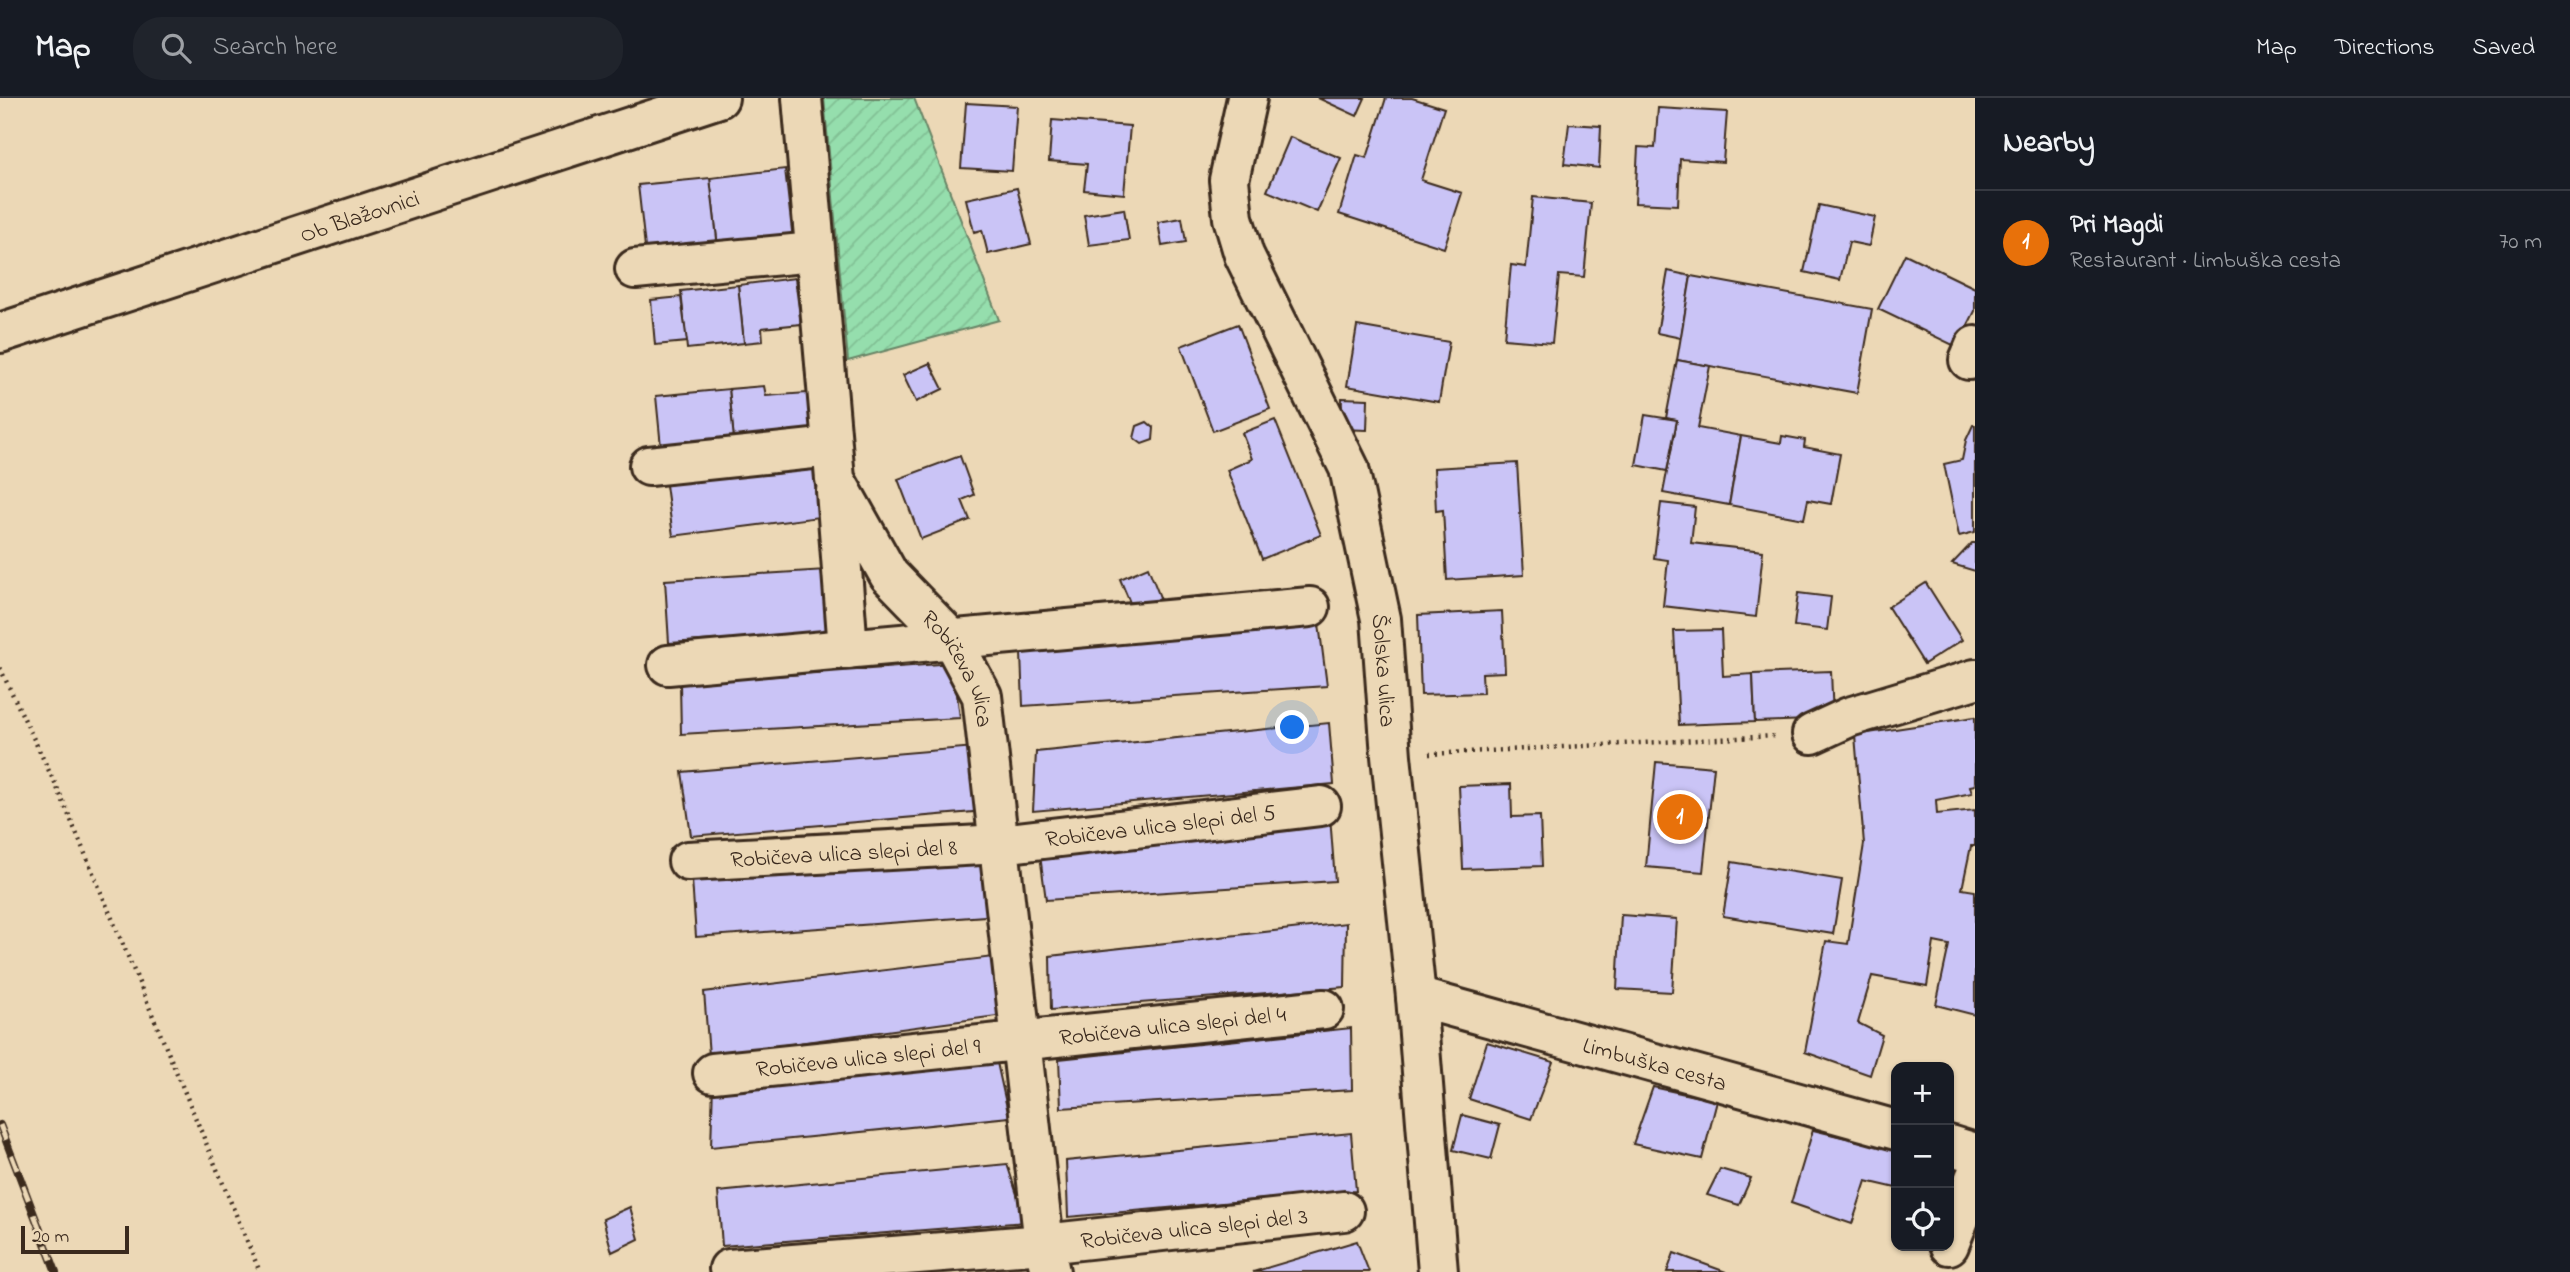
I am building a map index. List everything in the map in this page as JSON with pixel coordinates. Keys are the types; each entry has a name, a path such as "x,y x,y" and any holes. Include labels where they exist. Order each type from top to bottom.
{"street":[{"name":"Ob Blažovnici","path":"0,333 719,98"},
{"name":"Robičeva ulica","path":"802,98 833,463 889,575 952,640 982,696 1047,1258"},
{"name":"Šolska ulica","path":"1247,98 1229,180 1233,218 1244,255 1349,468 1381,620 1438,1272"},
{"path":"635,269 814,251"},
{"path":"649,466 833,463 848,649"},
{"path":"668,665 1310,607"},
{"path":"1812,734 1849,717 1975,679"},
{"name":"Robičeva ulica slepi del 5","path":"1000,845 1321,806"},
{"name":"Robičeva ulica slepi del 8","path":"688,861 1000,845"},
{"name":"Limbuška cesta","path":"1416,997 1891,1129"},
{"name":"Robičeva ulica slepi del 4","path":"1022,1041 1324,1009"},
{"name":"Robičeva ulica slepi del 9","path":"713,1073 1022,1041"},
{"path":"1954,1147 1975,1153"},
{"path":"1954,1232 1975,1178"},
{"name":"Robičeva ulica slepi del 3","path":"729,1269 1047,1258 1344,1211"},
{"path":"1938,1272 1947,1251"}],"path":[{"path":"0,668 60,794 260,1272"},
{"path":"1391,756 1812,734"}],"green space":[{"path":"824,98 914,98 999,320 848,361"}],"building":[{"path":"1318,98 1365,98 1357,116"},
{"path":"1386,98 1412,98 1444,108 1421,180 1462,193 1444,248 1339,214 1357,155 1367,158"},
{"path":"966,103 1017,106 1012,171 961,168"},
{"path":"1658,108 1727,112 1723,162 1680,159 1678,205 1635,203 1638,147 1655,148"},
{"path":"1052,120 1130,126 1124,194 1084,190 1087,164 1049,161"},
{"path":"1569,124 1601,126 1599,168 1564,164"},
{"path":"1290,137 1341,158 1317,212 1267,191"},
{"path":"785,169 793,240 718,248 710,178"},
{"path":"710,178 718,248 646,256 638,185"},
{"path":"1017,188 1031,244 988,254 982,230 974,232 966,199"},
{"path":"1533,197 1591,203 1584,277 1559,275 1552,343 1504,339 1511,265 1526,267"},
{"path":"1819,205 1875,217 1869,246 1849,242 1840,280 1804,272"},
{"path":"1124,209 1129,240 1089,245 1084,215"},
{"path":"1182,218 1186,242 1162,246 1158,222"},
{"path":"1905,254 1975,288 1975,311 1957,347 1878,309"},
{"path":"1668,271 1691,276 1681,338 1657,333"},
{"path":"1691,276 1872,309 1857,393 1677,360"},
{"path":"795,278 801,324 762,328 763,341 744,343 738,285"},
{"path":"738,285 744,343 687,349 681,291"},
{"path":"681,297 687,342 655,345 651,300"},
{"path":"1238,324 1270,409 1213,431 1181,346"},
{"path":"1357,326 1449,342 1439,402 1347,386"},
{"path":"1677,360 1710,366 1698,428 1741,436 1729,505 1663,493 1677,420 1666,418"},
{"path":"930,363 943,389 916,402 903,375"},
{"path":"764,386 766,396 807,393 812,443 735,450 729,389"},
{"path":"729,389 735,450 662,457 656,396"},
{"path":"1342,398 1368,399 1367,430 1341,429"},
{"path":"1645,415 1677,420 1667,471 1636,465"},
{"path":"1275,420 1321,535 1262,559 1227,470 1252,459 1242,433"},
{"path":"1147,422 1154,428 1153,440 1142,444 1134,438 1137,426"},
{"path":"1973,425 1975,532 1959,536 1944,464 1962,460 1966,440"},
{"path":"1741,436 1781,443 1782,436 1805,440 1804,447 1840,454 1831,504 1808,500 1804,519 1729,505"},
{"path":"960,456 974,495 962,500 970,520 921,539 898,479"},
{"path":"1517,463 1524,575 1447,580 1443,510 1436,511 1434,468"},
{"path":"820,464 827,516 673,536 666,485"},
{"path":"1661,503 1695,507 1691,543 1763,551 1756,617 1663,606 1668,560 1654,558"},
{"path":"1975,543 1975,571 1952,564"},
{"path":"1148,567 1163,605 1136,617 1120,579"},
{"path":"826,570 830,633 669,643 665,580"},
{"path":"1926,583 1962,640 1924,664 1888,607"},
{"path":"1798,593 1831,597 1827,630 1794,626"},
{"path":"1502,611 1505,672 1482,673 1483,693 1421,695 1418,615"},
{"path":"1318,616 1327,686 1023,706 1021,653"},
{"path":"1721,630 1723,676 1753,674 1755,722 1679,725 1674,631"},
{"path":"953,663 960,718 681,734 680,683"},
{"path":"1831,671 1833,719 1755,722 1753,674"},
{"path":"1975,717 1975,785 1970,786 1972,793 1936,800 1937,814 1975,810 1975,846 1971,846 1962,889 1975,891 1975,1015 1936,1005 1949,945 1934,942 1927,986 1872,976 1858,1023 1882,1035 1870,1075 1805,1052 1826,941 1848,944 1864,844 1855,735"},
{"path":"1329,723 1334,784 1033,811 1036,752"},
{"path":"975,747 985,811 691,836 682,772"},
{"path":"1656,762 1714,767 1703,872 1646,867"},
{"path":"1511,784 1512,817 1540,816 1542,866 1463,869 1459,786"},
{"path":"1330,816 1335,881 1046,900 1039,848"},
{"path":"986,857 999,915 696,937 692,879"},
{"path":"1732,862 1842,880 1833,934 1723,916"},
{"path":"1621,915 1677,919 1672,992 1617,989"},
{"path":"1346,923 1345,987 1051,1010 1050,956"},
{"path":"993,957 1004,1015 709,1055 704,992"},
{"path":"1351,1028 1352,1090 1061,1108 1059,1059"},
{"path":"1487,1042 1553,1062 1531,1119 1469,1099"},
{"path":"996,1058 1009,1117 711,1147 713,1083"},
{"path":"1653,1087 1717,1101 1702,1159 1633,1144"},
{"path":"1462,1115 1500,1125 1491,1159 1453,1150"},
{"path":"1813,1130 1891,1149 1891,1187 1866,1181 1852,1224 1791,1203"},
{"path":"1351,1133 1356,1191 1068,1217 1066,1161"},
{"path":"1007,1164 1026,1222 722,1246 718,1192"},
{"path":"1720,1169 1751,1178 1739,1205 1707,1195"},
{"path":"630,1207 639,1239 612,1252 603,1219"},
{"path":"1357,1241 1369,1272 1253,1272"},
{"path":"1674,1253 1726,1272 1667,1272"}],"railway":[{"path":"0,1125 56,1272"}],"place":[{"name":"Pri Magdi","path":"1680,817"}]}
